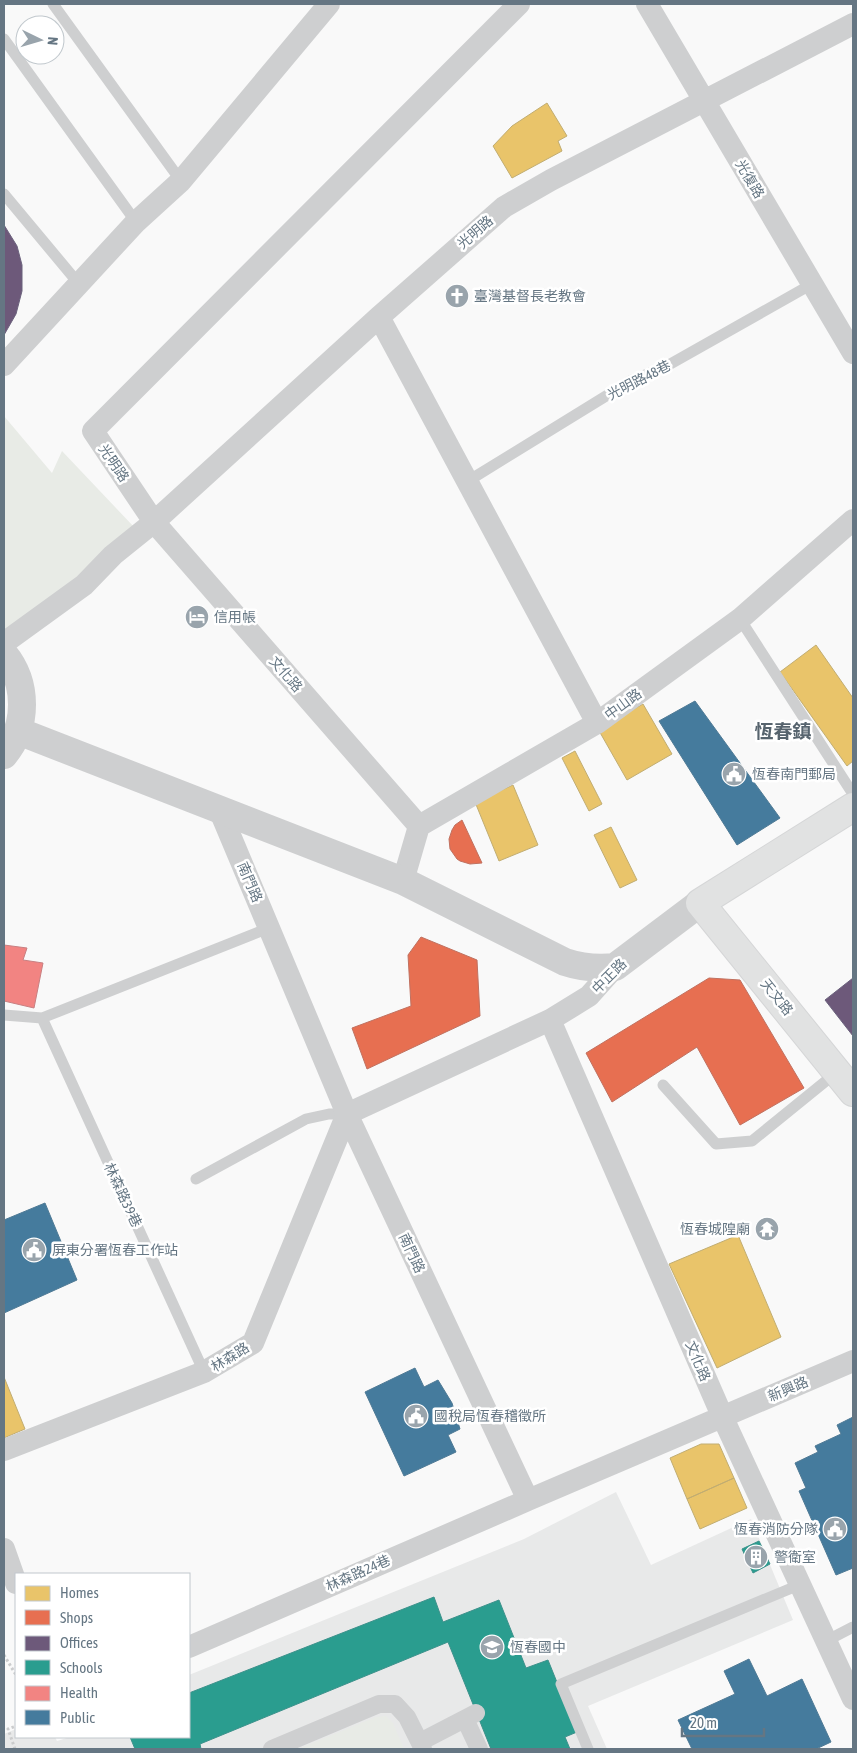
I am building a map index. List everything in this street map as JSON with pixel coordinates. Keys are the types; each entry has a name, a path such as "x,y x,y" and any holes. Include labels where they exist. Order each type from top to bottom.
{"main road":[{"name":"中正路","path":"700,903 853,807"},
{"name":"天文路","path":"700,903 845,1082"}],"street":[{"path":"4,365 136,222 181,181 329,4"},
{"name":"光明路","path":"154,522 93,432 519,4"},
{"name":"光復路","path":"647,4 853,353"},
{"name":"光明路","path":"4,643 84,585 113,555 154,522 379,317 504,207 551,180 853,24"},
{"path":"379,317 597,723"},
{"name":"中山路","path":"419,826 597,723 740,618 853,520"},
{"name":"文化路","path":"154,522 419,826"},
{"path":"4,654 10,661 18,678 22,695 22,713 18,731 10,748 4,754"},
{"path":"18,731 404,881 565,962 582,968 615,967"},
{"name":"南門路","path":"219,810 347,1114 528,1500"},
{"path":"404,881 419,826"},
{"name":"中正路","path":"347,1114 550,1020 589,996 615,967 700,903"},
{"name":"文化路","path":"550,1020 723,1418 853,1699"},
{"name":"林森路","path":"4,1450 204,1372 253,1343 347,1114"},
{"name":"新興路","path":"723,1418 853,1361"},
{"path":"528,1500 723,1418"},
{"name":"林森路24巷","path":"190,1647 528,1500"},
{"path":"4,1549 15,1580"},
{"path":"272,1749 380,1704 395,1704 407,1717 422,1746 471,1716 479,1749"}],"lane":[{"path":"54,4 181,181"},
{"path":"4,39 136,222"},
{"path":"4,194 79,284"},
{"name":"光明路48巷","path":"468,481 632,380 664,367 812,284"},
{"path":"740,618 853,794"},
{"path":"4,1015 42,1018 269,928"},
{"name":"林森路39巷","path":"42,1018 204,1372"},
{"path":"663,1085 716,1144 752,1141 845,1082"},
{"path":"196,1179 306,1119 328,1114 347,1114"},
{"path":"588,1749 561,1684 800,1586"},
{"path":"826,1641 853,1627"}],"path":[{"path":"4,1655 15,1673"},
{"path":"15,1726 8,1729 15,1749"}],"shaded area":[{"path":"4,416 52,473 62,451 134,527 103,562 4,639"},
{"name":"恆春國中","path":"616,1492 651,1565 751,1519 793,1620 588,1706 607,1749 4,1749 4,1734 15,1729 15,1738 56,1738 57,1741 67,1738 190,1738 190,1675 524,1539"},
{"path":"386,1716 393,1723 404,1749 298,1749 376,1717"}],"building: Homes":[{"path":"547,103 567,136 558,141 562,151 512,178 493,146 512,126"},
{"path":"816,645 853,698 853,761 847,766 780,672"},
{"path":"643,704 672,754 627,780 598,729"},
{"path":"575,751 602,804 589,811 562,758"},
{"path":"513,785 538,845 499,861 475,802"},
{"path":"611,827 637,880 620,888 594,835"},
{"path":"738,1235 781,1337 717,1368 669,1264"},
{"path":"4,1377 25,1429 4,1438"},
{"path":"701,1444 719,1444 734,1478 687,1499 670,1458"},
{"path":"734,1478 747,1508 700,1529 687,1499"}],"building: Shops":[{"path":"462,820 482,863 470,864 460,861 450,849 449,839 452,830"},
{"path":"421,937 477,960 480,1016 367,1069 352,1028 411,1006 408,955"},
{"path":"709,978 740,980 804,1088 740,1125 697,1047 612,1102 586,1053"}],"building: Offices":[{"path":"4,225 17,246 22,265 22,291 16,314 4,335"},
{"path":"853,978 853,1036 825,1000"}],"building: Schools":[{"name":"警衛室","path":"759,1541 770,1564 753,1573 742,1549"},
{"path":"434,1597 443,1622 499,1600 526,1668 548,1660 577,1732 565,1737 570,1749 491,1749 448,1642 200,1744 201,1749 135,1749 130,1738 190,1738 190,1693"}],"building: Health":[{"path":"4,945 27,948 23,960 43,963 34,1008 4,1001"}],"building: Public":[{"path":"695,701 780,818 737,845 659,721"},
{"name":"屏東分署恆春工作站","path":"45,1203 77,1280 4,1313 4,1220"},
{"name":"國稅局恆春稽徵所","path":"415,1368 424,1387 438,1380 452,1403 460,1429 448,1435 456,1452 404,1476 365,1392"},
{"name":"恆春消防分隊","path":"853,1417 853,1568 836,1575 799,1491 806,1488 795,1463 818,1452 815,1446 841,1434 837,1425"},
{"path":"749,1659 767,1696 802,1679 831,1742 816,1749 692,1749 678,1720 735,1694 724,1671"}],"place":[{"name":"臺灣基督長老教會","path":"457,296"},
{"name":"信用帳","path":"197,617"},
{"name":"恆春南門郵局","path":"734,774"},
{"name":"恆春城隍廟","path":"767,1229"},
{"name":"屏東分署恆春工作站","path":"34,1250"},
{"name":"國稅局恆春稽徵所","path":"416,1416"},
{"name":"恆春消防分隊","path":"835,1529"},
{"name":"警衛室","path":"756,1557"},
{"name":"恆春國中","path":"492,1647"}],"district":[{"name":"恆春鎮","path":"783,731"}]}
